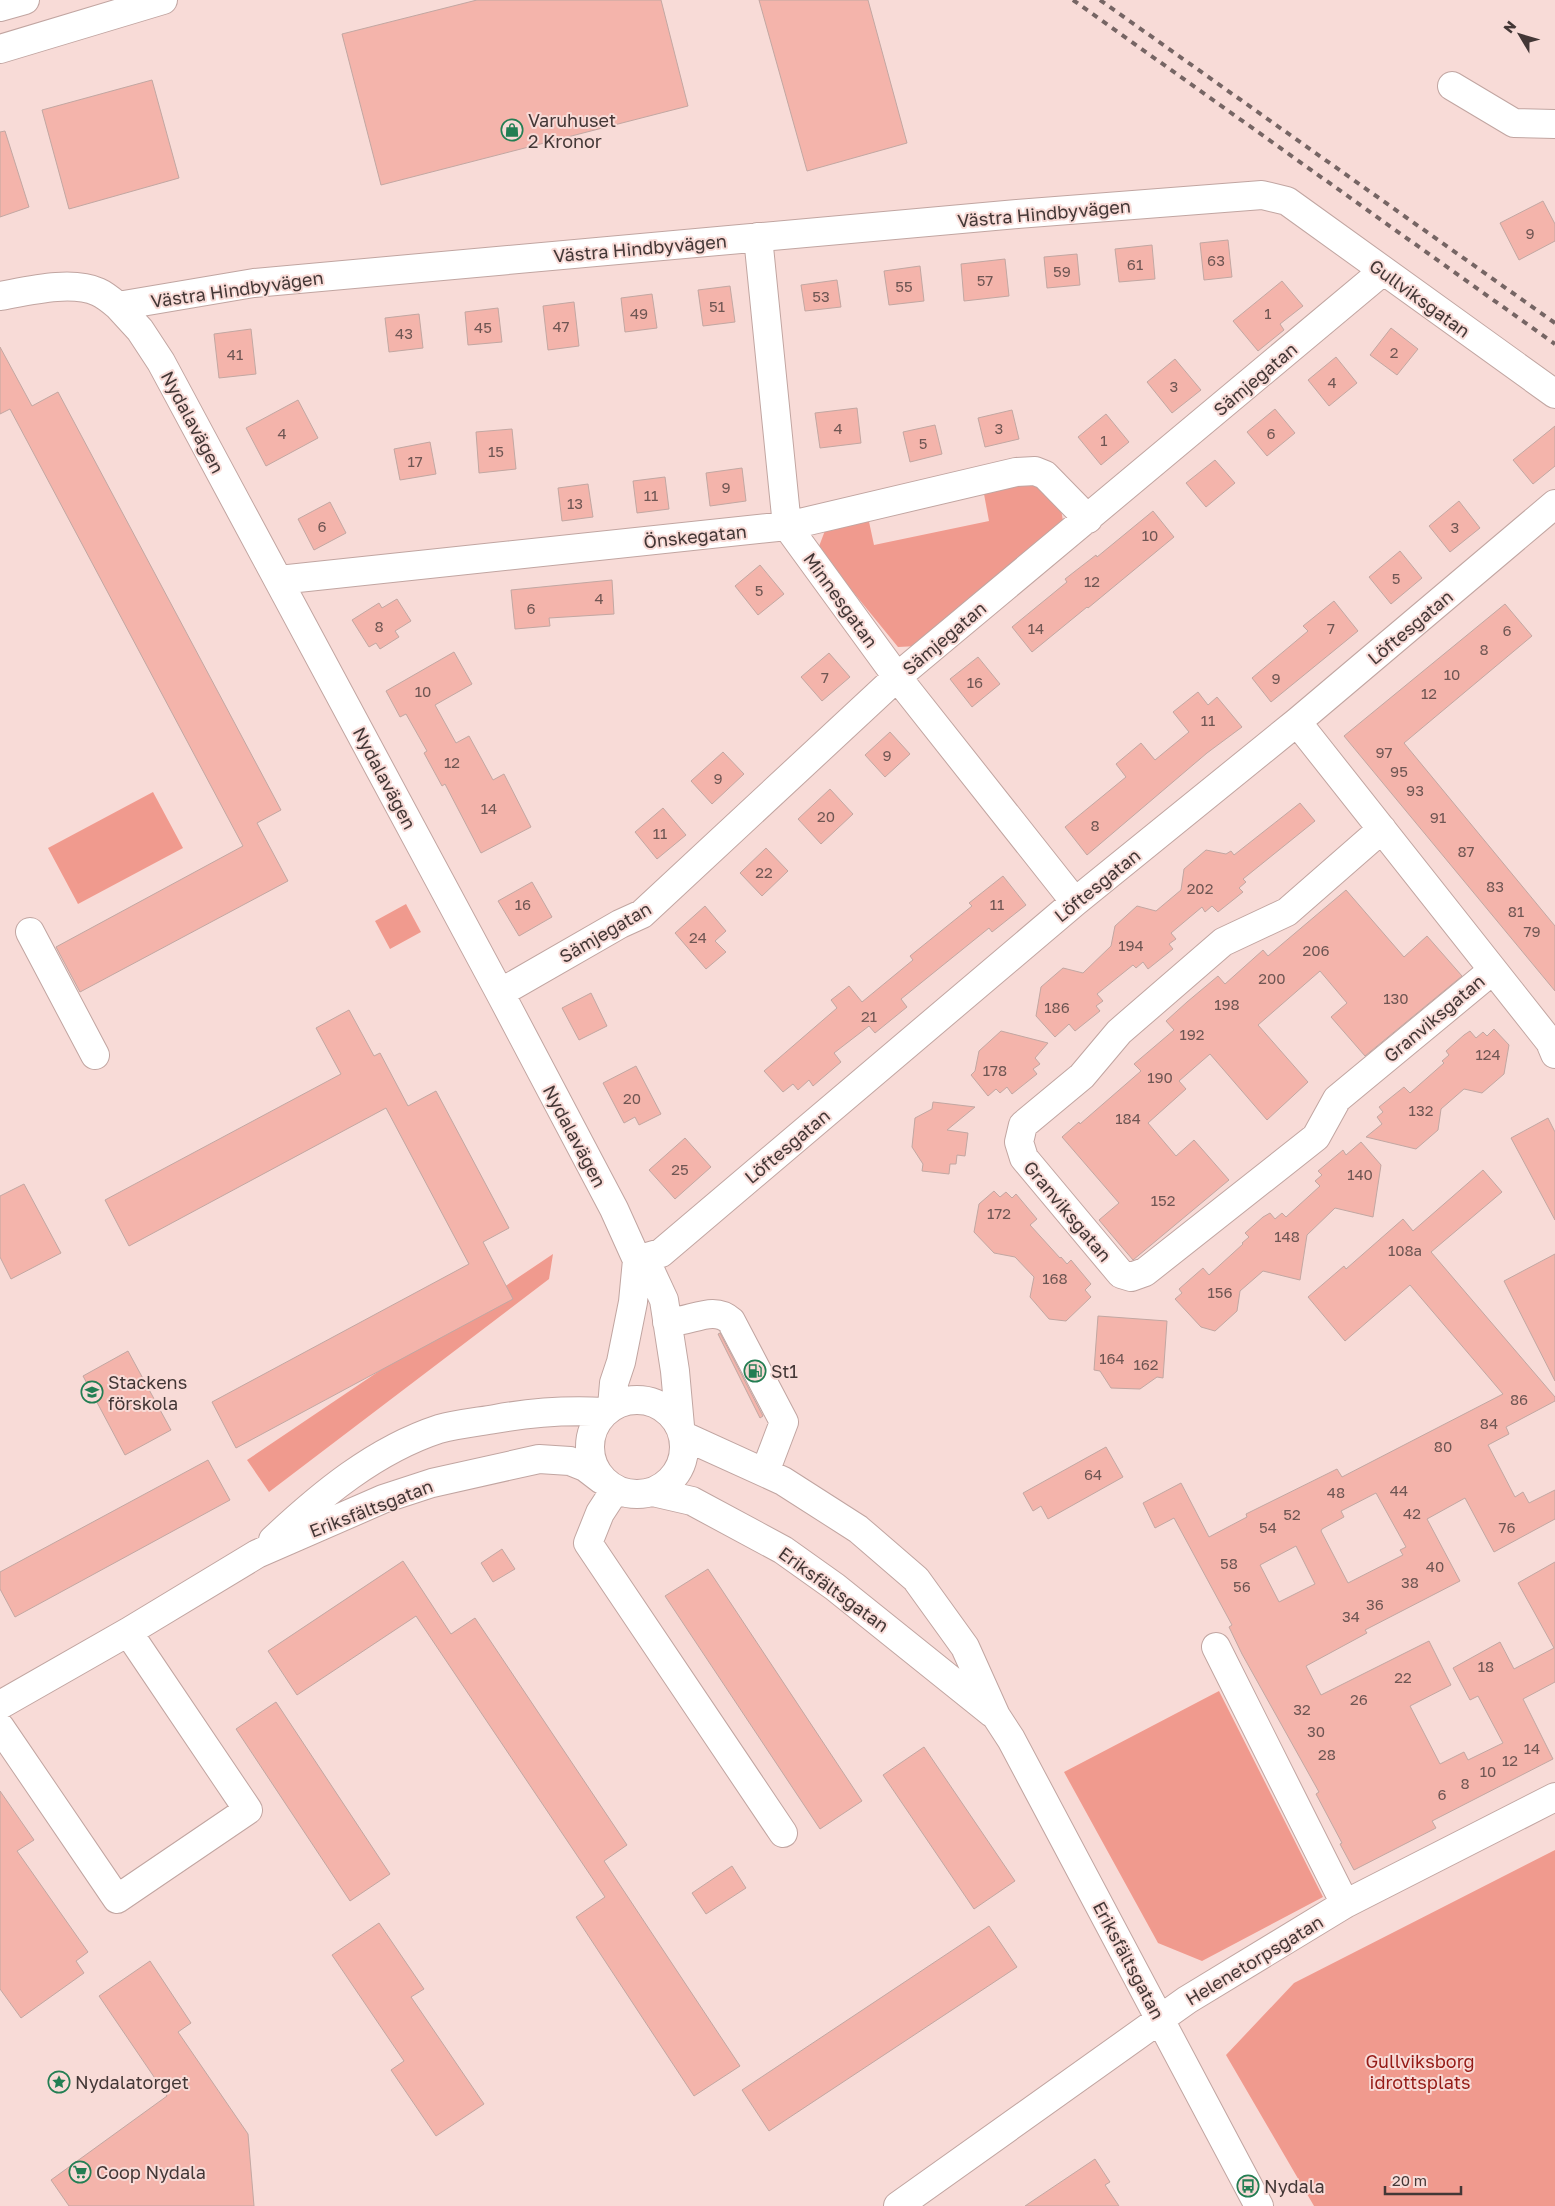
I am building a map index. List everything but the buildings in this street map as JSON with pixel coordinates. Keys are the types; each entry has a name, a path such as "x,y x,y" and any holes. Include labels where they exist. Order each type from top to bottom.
{"street":[{"path":"0,8 25,0"},
{"path":"0,49 163,0"},
{"path":"1452,86 1514,123 1555,124"},
{"name":"Västra Hindbyvägen","path":"118,306 254,283 758,237 1262,195 1286,200"},
{"name":"Gullviksgatan","path":"1286,200 1555,394"},
{"path":"758,237 787,526"},
{"name":"Sämjegatan","path":"500,993 620,924 642,914 897,677 1383,271"},
{"path":"0,296 46,288 78,287 98,292 118,306"},
{"name":"Nydalavägen","path":"118,306 135,324 161,362 500,993 614,1209 637,1260 651,1272 664,1300 682,1431"},
{"name":"Önskegatan","path":"279,580 787,526 1016,472 1035,471 1045,475 1088,519"},
{"name":"Löftesgatan","path":"637,1260 662,1253 1075,902 1297,722 1555,504"},
{"name":"Minnesgatan","path":"787,526 897,677 1075,902"},
{"name":"Granviksgatan","path":"1297,722 1553,1045"},
{"name":"Granviksgatan","path":"1382,829 1287,912 1224,942 1119,1032 1082,1076 1023,1125 1019,1142 1024,1158 1121,1274 1131,1276 1146,1272 1316,1137 1337,1099 1493,970"},
{"path":"30,932 95,1055"},
{"path":"608,1410 626,1401 642,1400 657,1404 671,1413 682,1431 685,1454 680,1470 668,1484 653,1492 634,1495 609,1485 595,1470 590,1458 591,1433 608,1410 621,1362 632,1302 637,1260"},
{"path":"667,1322 678,1322 714,1312 724,1314 731,1321 784,1422 765,1472"},
{"name":"Eriksfältsgatan","path":"257,1554 314,1501 373,1460 413,1439 441,1429 537,1412 608,1410"},
{"name":"Eriksfältsgatan","path":"682,1431 784,1481 858,1529 916,1580 965,1647 996,1716 1011,1739 1260,2206"},
{"name":"Eriksfältsgatan","path":"0,1705 128,1632 257,1554 383,1499 432,1483 539,1459 570,1462 584,1467 609,1485"},
{"path":"609,1485 588,1543 783,1833"},
{"name":"Eriksfältsgatan","path":"653,1492 692,1501 783,1550 878,1620 996,1716"},
{"path":"0,1726 117,1899 248,1810 128,1632"},
{"path":"1216,1647 1345,1904"},
{"name":"Helenetorpsgatan","path":"898,2206 1188,2000 1345,1904 1555,1797"}],"green space":[{"path":"1036,482 1060,503 1064,527 918,646 898,647 818,549 826,528 868,517 874,545 989,521 984,494"},
{"path":"153,792 183,848 78,904 48,848"},
{"path":"406,904 421,932 390,949 375,921"},
{"path":"553,1254 549,1279 269,1492 247,1460"},
{"path":"1219,1691 1323,1897 1202,1961 1158,1943 1064,1772"},
{"name":"Gullviksborg idrottsplats","path":"1555,1850 1555,2206 1314,2206 1226,2055 1294,1983"}],"railway":[{"path":"1073,0 1555,344"},
{"path":"1100,0 1555,323"}],"place":[{"name":"Varuhuset 2 Kronor","path":"512,130"},
{"name":"St1","path":"755,1371"},
{"name":"Stackens förskola","path":"92,1392"},
{"name":"Nydalatorget","path":"59,2082"},
{"name":"Coop Nydala","path":"80,2172"},
{"name":"Nydala","path":"1248,2186"}]}
